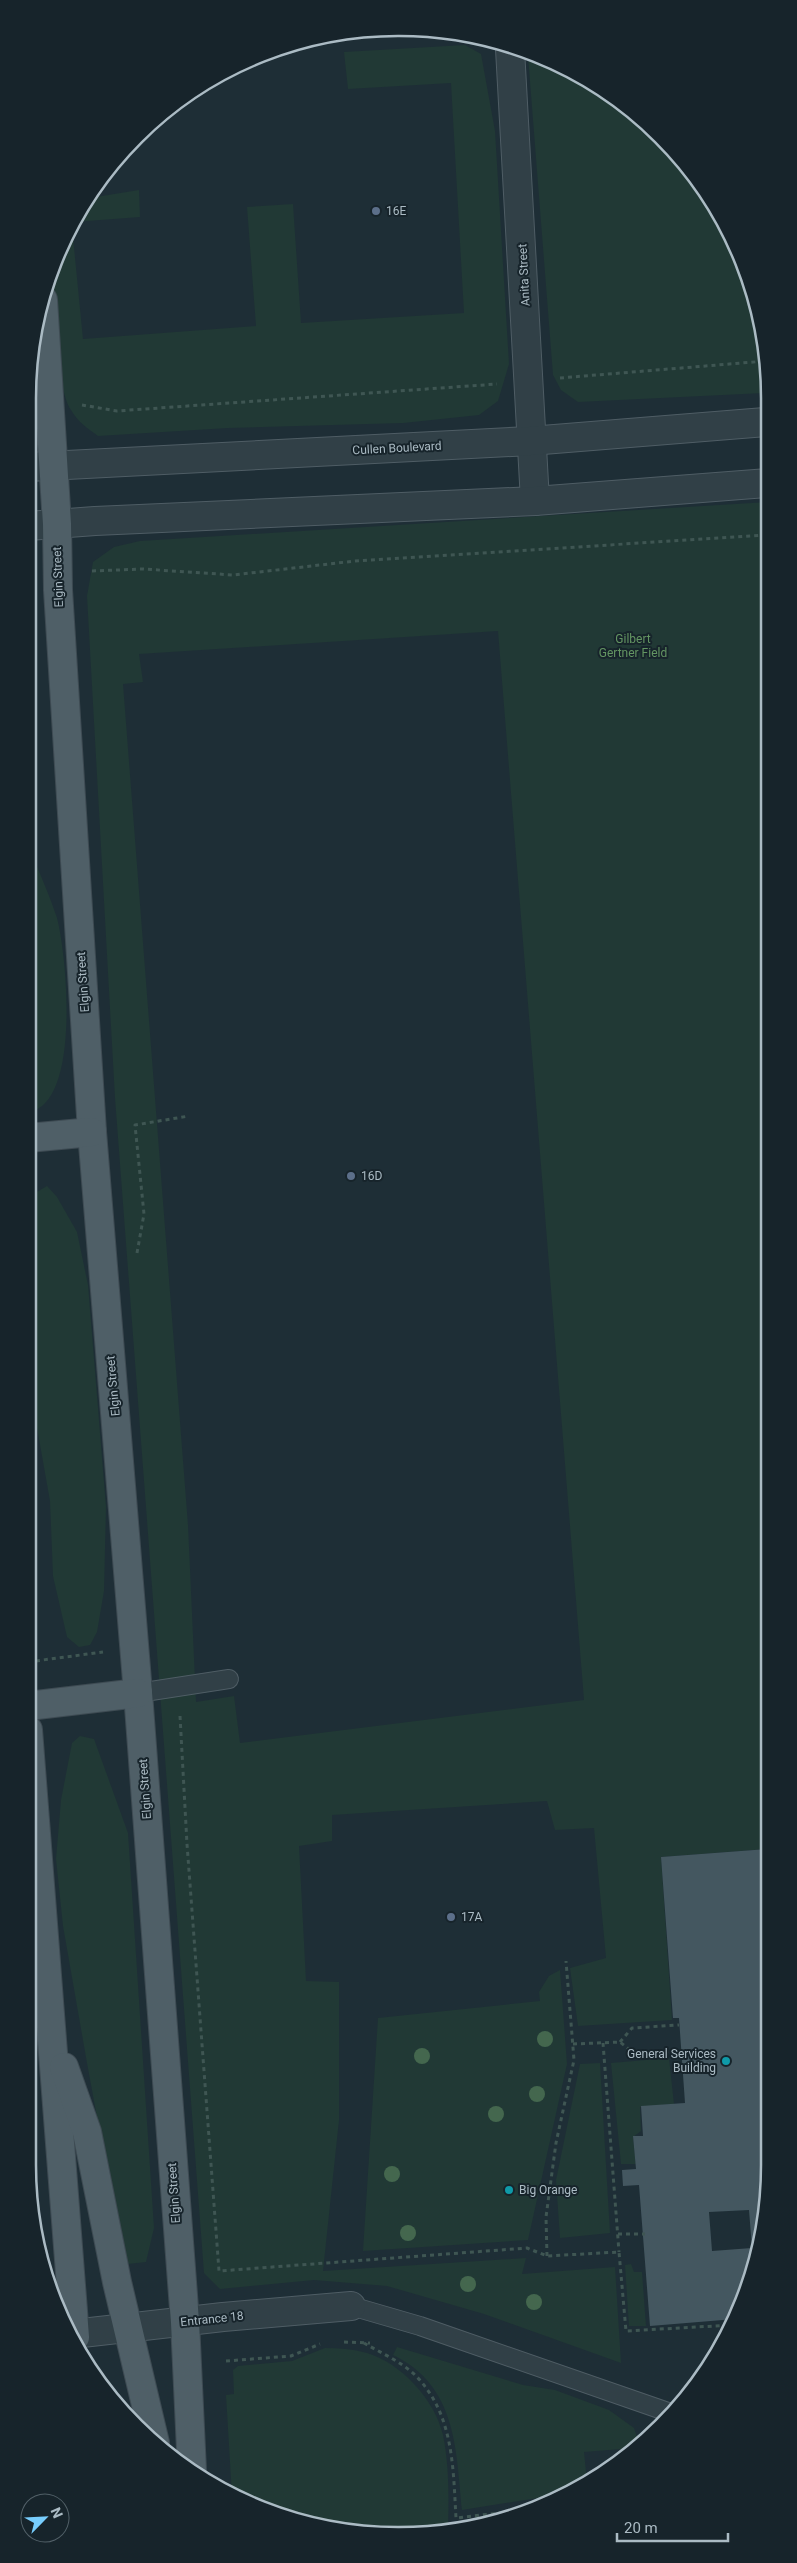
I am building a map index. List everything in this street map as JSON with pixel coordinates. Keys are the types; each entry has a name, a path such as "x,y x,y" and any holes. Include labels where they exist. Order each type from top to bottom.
{"main road":[{"name":"Elgin Street","path":"42,331 40,466 58,524 58,590 92,1132 138,1693 185,2322 192,2462"},
{"path":"36,1137 92,1132"},
{"path":"36,1705 138,1693"},
{"path":"36,1828 73,2323"},
{"path":"53,2037 88,2132 128,2328 152,2430"}],"street":[{"name":"Anita Street","path":"510,54 527,335 530,441 535,502"},
{"name":"Cullen Boulevard","path":"40,466 93,465 530,441 761,422"},
{"path":"36,525 535,502 761,483"},
{"name":"Entrance 18","path":"79,2334 351,2306"}],"lane":[{"path":"138,1693 228,1679"},
{"path":"351,2306 420,2326 664,2411"}],"path":[{"path":"566,377 759,362"},
{"path":"87,405 117,411 496,384"},
{"path":"97,571 143,569 233,575 355,561 761,536"},
{"path":"135,1125 189,1116"},
{"path":"36,1661 134,1648"},
{"path":"547,2256 546,2217 556,2144 574,2060 566,1961"},
{"path":"620,2042 632,2028 679,2025"},
{"path":"573,2044 620,2042 635,2054 681,2051"},
{"path":"603,2043 626,2331 723,2326"},
{"path":"618,2234 644,2234"},
{"path":"219,2271 527,2248 547,2256 619,2252"},
{"path":"226,2362 291,2356 325,2342"},
{"path":"334,2342 363,2343 394,2360 416,2377 435,2403 447,2429 452,2455 456,2518 497,2513"}],"green space":[{"path":"465,45 481,54 495,131 509,364 498,401 479,415 403,423 228,428 98,436 86,427 71,410 66,398 59,363 53,288 73,240 83,339 256,326 247,207 293,204 301,323 464,313 451,83 348,89 344,52"},
{"path":"528,60 580,85 619,111 655,142 700,197 723,238 742,282 758,351 761,393 578,402 561,390 553,375"},
{"path":"139,190 140,217 83,221 97,197"},
{"name":"Gilbert Gertner Field","path":"761,502 761,1850 661,1857 672,2020 578,2026 570,1968 606,1958 594,1828 555,1830 547,1801 332,1815 332,1841 299,1846 306,1981 339,1982 339,2120 323,2271 526,2258 522,2274 615,2267 621,2363 484,2314 387,2286 314,2280 220,2289 204,2273 115,1098 87,596 93,562 114,547 140,541","holes":["498,631 584,1700 240,1743 234,1696 196,1702 188,1525 123,684 143,682 139,654"]},
{"path":"36,864 57,918 61,937 66,992 64,1053 58,1080 48,1100 36,1109"},
{"path":"47,1186 57,1197 77,1232 88,1285 106,1507 104,1591 97,1632 90,1645 79,1647 67,1637 53,1576 50,1501 36,1422 36,1192"},
{"path":"80,1736 94,1739 128,1833 154,2228 146,2262 127,2264 113,2204 63,1926 56,1859 61,1800 72,1743"},
{"path":"560,1970 567,2064 528,2240 363,2251 378,2018 540,2001 539,1992 549,1976"},
{"path":"669,2058 674,2104 640,2107 641,2131 633,2137 636,2164 621,2164 611,2063"},
{"path":"600,2063 610,2233 560,2238 556,2180 580,2064"},
{"path":"631,2264 634,2272 642,2272 646,2326 629,2326 625,2265"},
{"path":"397,2347 523,2385 555,2390 609,2410 634,2428 637,2437 621,2450 584,2452 586,2474 540,2498 462,2510 454,2442 449,2421 441,2402 430,2384 414,2368 393,2355"},
{"path":"325,2348 367,2353 392,2365 415,2385 433,2409 443,2435 448,2481 448,2524 398,2527 351,2524 328,2520 282,2508 231,2486 226,2395 234,2394 233,2370 238,2366 292,2361"}],"building":[{"name":"General Services Building","path":"761,1850 761,2164 758,2212 754,2235 752,2244 749,2210 709,2212 712,2251 751,2248 742,2281 725,2320 650,2326 639,2185 623,2186 622,2170 636,2169 633,2136 643,2136 641,2106 685,2103 679,2018 673,2018 661,1857"}],"place":[{"name":"16E","path":"376,211"},
{"name":"16D","path":"351,1176"},
{"name":"17A","path":"451,1917"},
{"name":"General Services Building","path":"726,2061"},
{"name":"Big Orange","path":"509,2190"}]}
